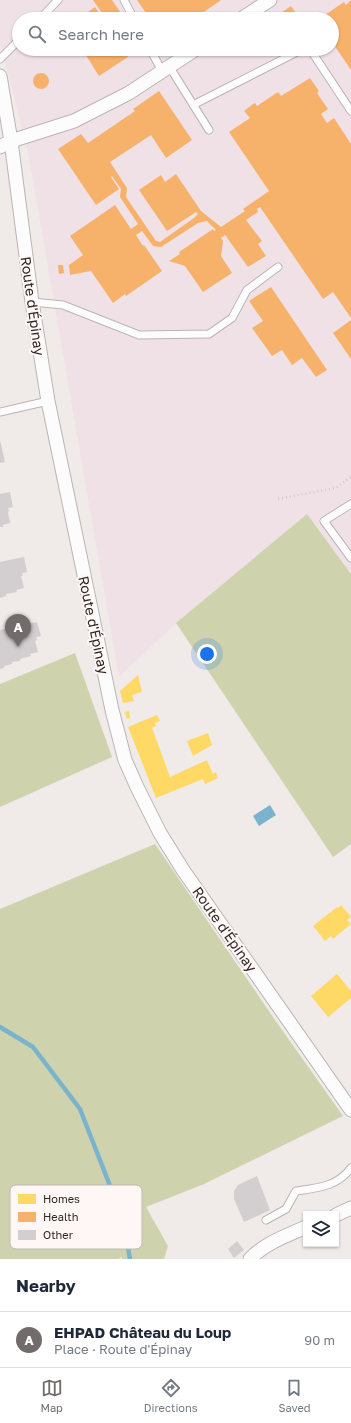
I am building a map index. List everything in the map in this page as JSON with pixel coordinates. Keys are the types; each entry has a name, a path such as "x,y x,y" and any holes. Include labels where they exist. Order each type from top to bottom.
{"street":[{"path":"252,12 270,0"},
{"path":"5,144 74,121 129,93 186,56"},
{"name":"Route d'Épinay","path":"0,76 5,144 48,401 100,658 112,710 128,767 160,833 184,870 351,1110"},
{"path":"339,1214 351,1208"},
{"path":"250,1259 256,1252 277,1239 303,1228"}],"lane":[{"path":"47,12 58,0"},
{"path":"124,0 130,12"},
{"path":"0,60 12,47"},
{"path":"156,56 193,105 209,130"},
{"path":"193,105 289,56"},
{"path":"315,56 351,112"},
{"path":"32,302 62,305 139,335 209,334 232,318 247,290 278,267"},
{"path":"0,412 48,401"},
{"path":"351,504 324,521 351,558"},
{"path":"266,1220 286,1210 296,1191 324,1188 346,1174 351,1168"}],"path":[{"path":"278,499 336,488 351,477"}],"shaded area":[{"path":"0,0 351,0 351,574 307,514 176,623 119,677 28,152 0,42"}],"green space":[{"path":"307,514 351,574 351,844 333,857 176,623"},
{"path":"75,653 112,757 0,807 0,684"},
{"path":"155,844 275,1020 343,1116 204,1184 146,1207 168,1246 164,1259 122,1259 122,1257 118,1259 0,1259 0,909"}],"water":[{"path":"270,805 276,815 259,826 253,816"}],"building: Homes":[{"path":"138,675 142,692 132,695 134,701 123,703 120,691"},
{"path":"129,711 130,718 127,719 125,712"},
{"path":"157,715 160,721 155,723 156,726 152,728 170,777 207,760 213,774 216,772 218,778 205,784 203,779 156,798 128,727"},
{"path":"208,733 212,745 193,756 187,741"},
{"path":"341,905 351,917 347,920 351,924 333,939 331,936 325,941 313,926"},
{"path":"337,974 351,991 351,998 328,1017 311,996"}],"building: Health":[{"path":"93,0 112,0 120,12 101,12"},
{"path":"137,0 221,0 204,12 145,12"},
{"path":"351,0 351,70 339,52 339,12 329,12 344,2 346,5"},
{"path":"291,6 295,12 282,12"},
{"path":"95,7 98,12 88,12"},
{"path":"86,56 127,56 128,57 99,76"},
{"path":"41,73 48,78 49,81 44,88 41,89 34,84 33,81 38,74"},
{"path":"310,78 319,91 317,93 328,109 321,114 327,123 334,118 351,144 351,318 333,292 323,299 260,207 257,209 258,212 246,220 262,241 258,244 266,256 248,267 225,235 221,238 223,241 221,256 232,273 203,292 185,266 169,261 180,254 179,252 213,229 214,231 216,230 207,221 198,223 161,247 153,246 142,231 136,235 162,271 126,296 125,294 113,303 91,271 70,275 69,265 83,255 70,236 115,205 131,229 138,224 120,197 121,189 112,176 111,177 119,189 96,205 58,149 81,134 88,143 135,111 133,109 159,91 192,140 166,158 151,135 110,162 127,188 126,197 156,241 160,242 198,214 196,212 167,231 139,190 161,175 165,182 176,174 201,211 221,227 245,211 243,209 269,191 229,132 250,118 244,111 253,104 255,103 257,106 278,92 281,96"},
{"path":"58,265 63,265 64,273 59,274"},
{"path":"271,287 327,370 316,377 302,358 292,365 282,350 272,356 252,328 263,321 249,301"},
{"path":"351,320 351,359 333,333"}],"building: Other":[{"path":"0,440 5,462 0,463"},
{"path":"10,492 13,507 8,508 10,523 0,527 0,494"},
{"path":"24,557 27,572 22,573 23,576 21,576 24,588 16,590 17,592 6,594 6,596 0,598 0,562"},
{"path":"37,622 41,636 36,637 37,640 35,641 38,652 20,659 20,661 12,662 12,664 4,666 4,668 0,669 0,630"},
{"path":"257,1176 270,1210 244,1222 234,1199 234,1191 238,1185"},
{"path":"237,1241 244,1250 234,1258 228,1249"}],"waterway":[{"path":"0,1027 33,1047 80,1109 110,1185"},
{"path":"128,1249 130,1259"}],"place":[{"name":"EHPAD Château du Loup","path":"18,647"}]}
